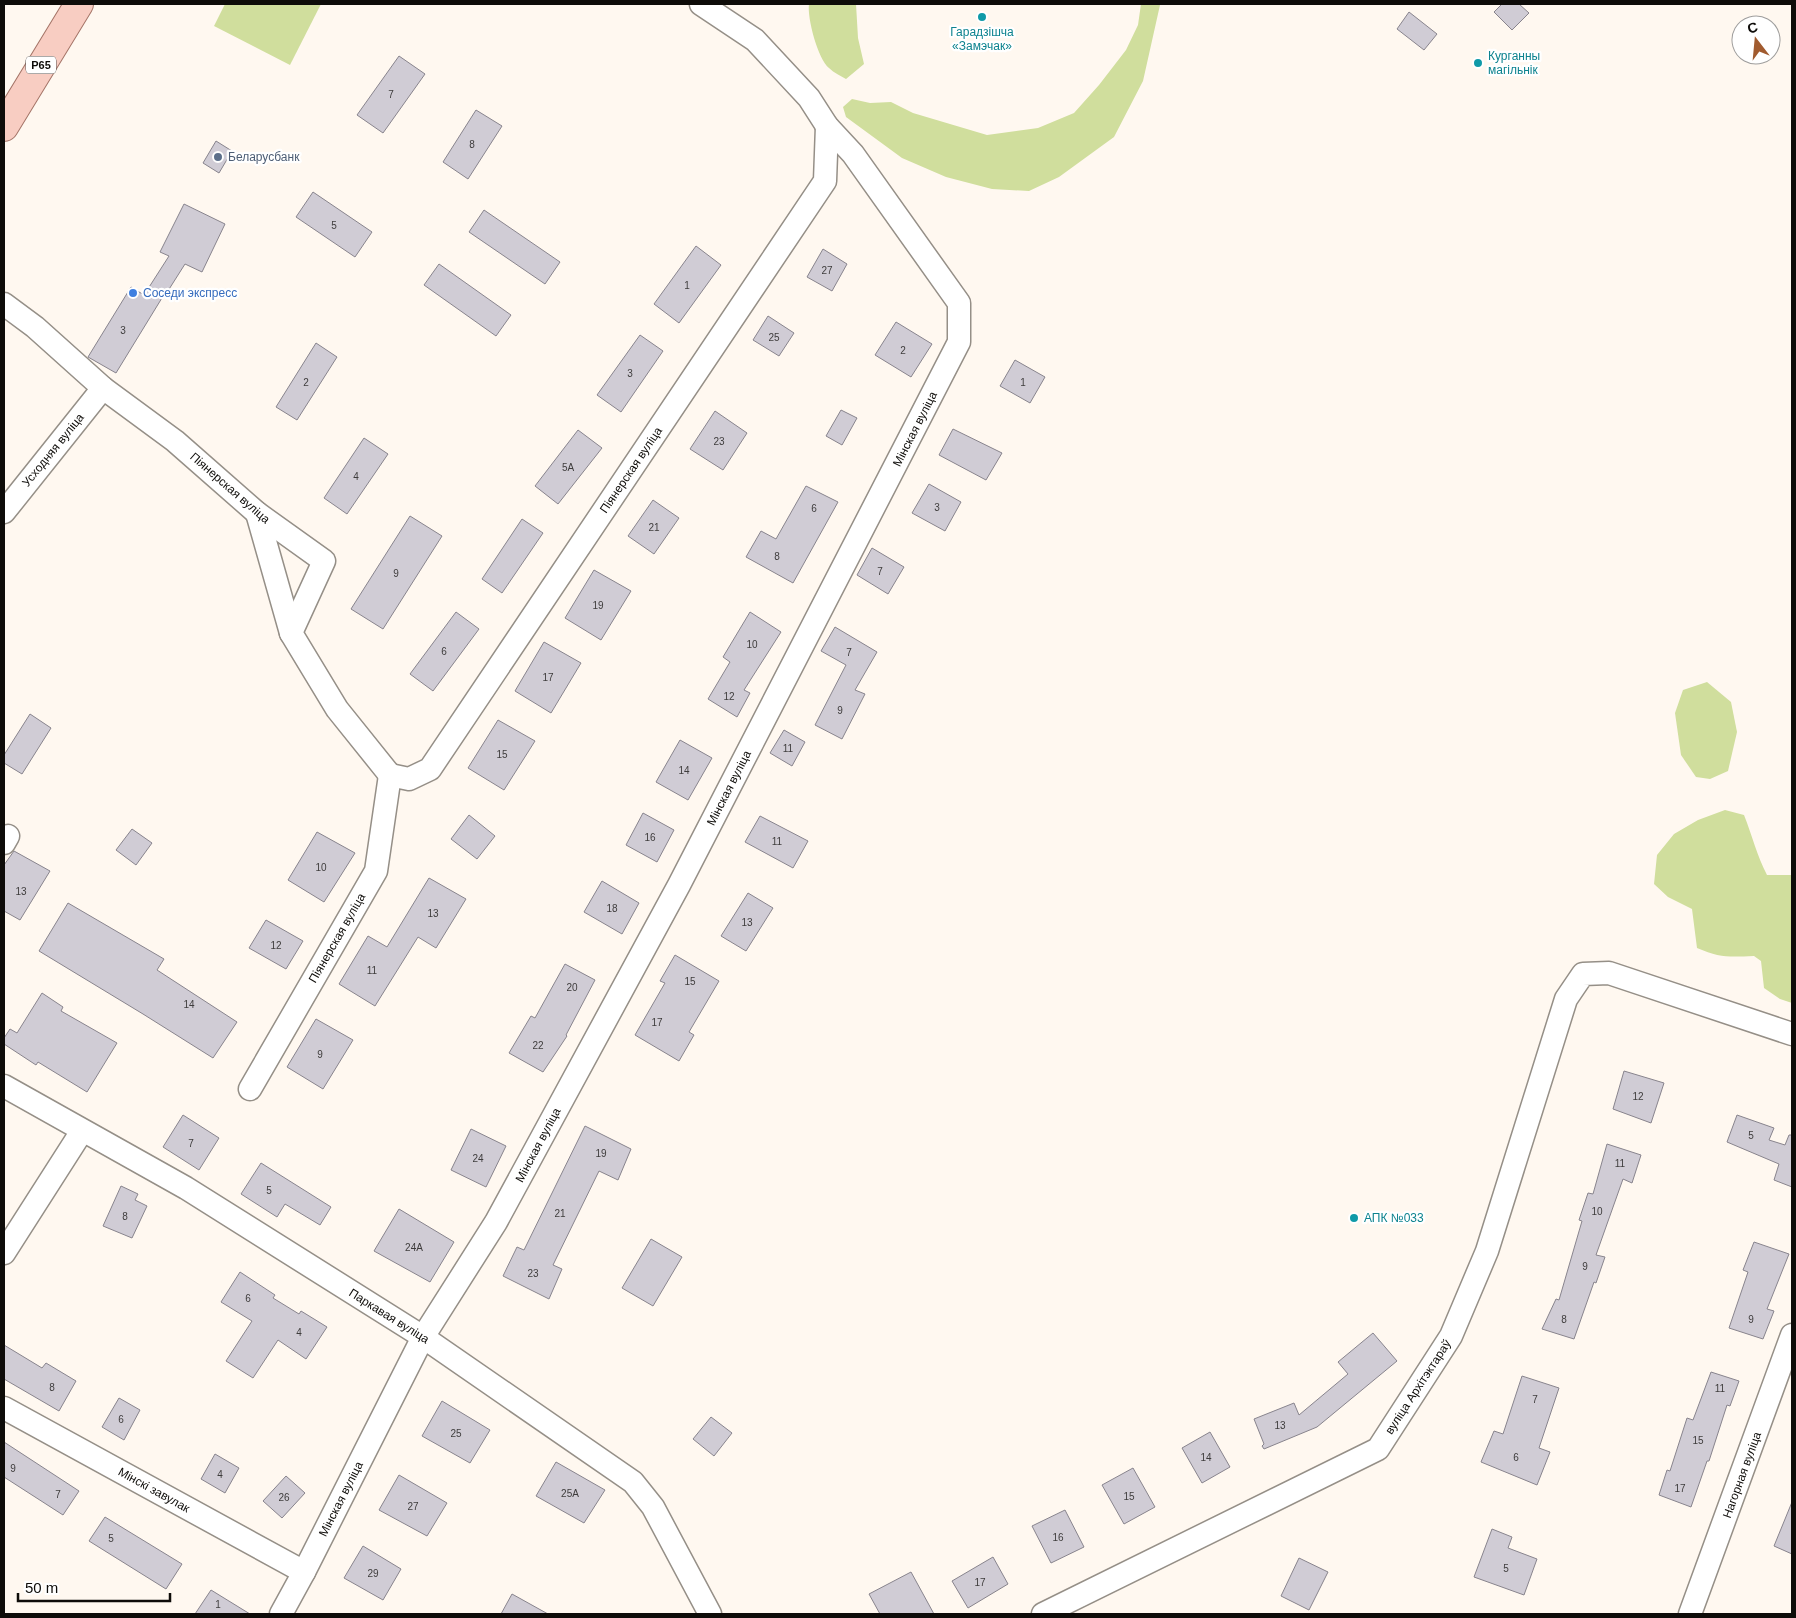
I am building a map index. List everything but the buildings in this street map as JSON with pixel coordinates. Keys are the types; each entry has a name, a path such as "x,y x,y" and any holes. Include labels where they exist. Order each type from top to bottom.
{"main road":[{"name":"Р65","path":"4,127 79,4"}],"street":[{"name":"Мінская вуліца","path":"281,1614 423,1337 496,1222 665,910 959,342 959,304 853,154 827,126 809,98 755,40 701,4"},
{"name":"Піянерская вуліца","path":"250,1089 376,871 390,775 409,779 430,769 825,181 827,126"},
{"name":"Піянерская вуліца","path":"4,304 35,327 103,388 175,441 257,513 324,561 291,633"},
{"name":"Усходняя вуліца","path":"4,512 103,388"},
{"path":"257,513 291,633 337,709 390,775"},
{"name":"вуліца Архітэктараў","path":"1043,1614 1378,1449 1451,1336 1487,1251 1566,999 1583,974 1610,974 1792,1034"},
{"name":"Паркавая вуліца","path":"4,1086 186,1188 423,1337 634,1482 652,1508 710,1614"},
{"path":"4,1253 82,1131"},
{"name":"Нагорная вуліца","path":"1690,1614 1792,1335"},
{"name":"Мінскі завулак","path":"4,1408 304,1572"}],"green space":[{"path":"225,4 321,4 290,65 214,26"},
{"path":"809,4 856,4 858,38 864,64 846,79 829,68 821,56 812,28"},
{"path":"1141,4 1160,5 1143,81 1114,137 1059,177 1029,191 992,189 946,177 902,158 846,117 843,107 852,99 870,103 891,102 913,113 987,135 1038,128 1074,113 1099,85 1126,50 1138,25"},
{"path":"1707,682 1731,702 1737,732 1728,771 1710,779 1696,777 1681,755 1675,713 1683,690"},
{"path":"1725,810 1744,815 1767,875 1792,875 1792,1003 1780,999 1764,988 1761,961 1754,956 1725,956 1712,954 1697,948 1692,909 1668,897 1654,884 1657,855 1674,834 1698,820"}],"place":[{"name":"Гарадзішча «Замэчак»","path":"982,17"},
{"name":"Курганны магільнік","path":"1478,63"},
{"name":"Беларусбанк","path":"218,157"},
{"name":"Соседи экспресс","path":"133,293"},
{"name":"АПК №033","path":"1354,1218"}]}
